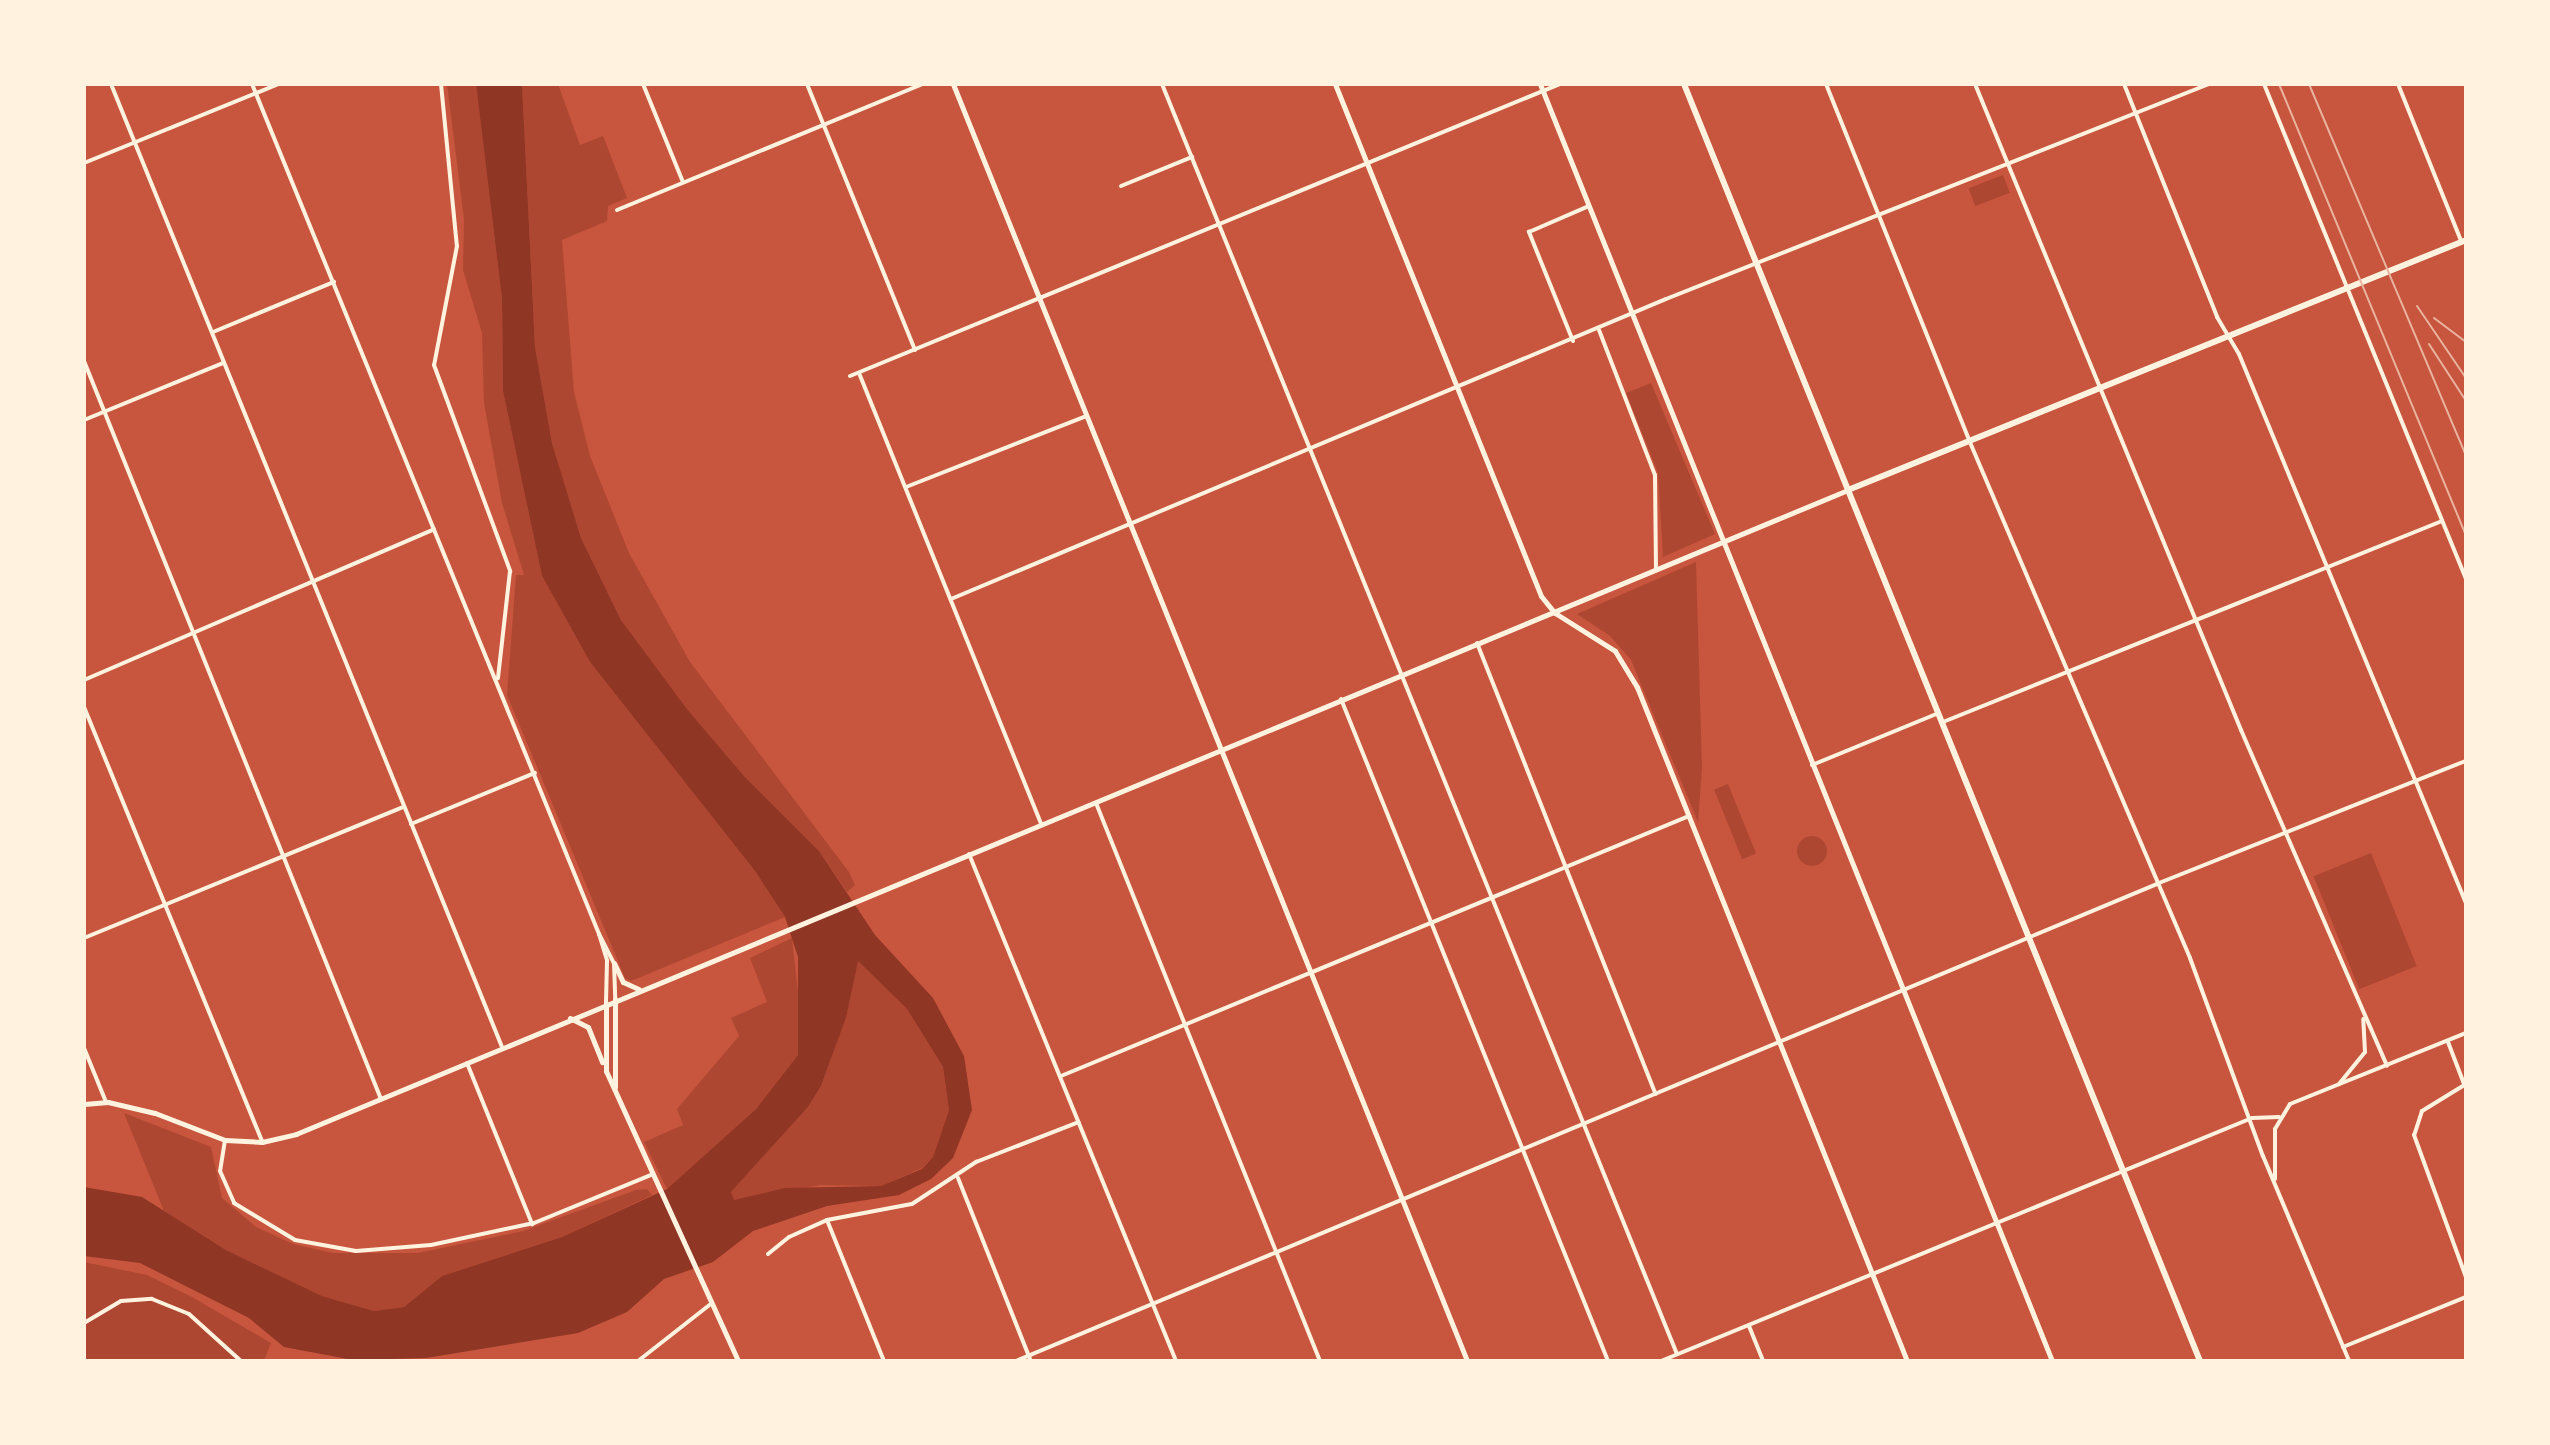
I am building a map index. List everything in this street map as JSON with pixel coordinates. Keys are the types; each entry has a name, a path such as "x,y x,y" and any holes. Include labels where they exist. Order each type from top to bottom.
{"main road":[{"path":"1684,84 2200,1361"},
{"path":"1848,490 2464,240"}],"street":[{"path":"111,84 502,1047"},
{"path":"252,84 599,934 607,961 606,1071"},
{"path":"84,163 279,84"},
{"path":"441,84 457,246 434,365 510,571 498,681"},
{"path":"643,84 683,182"},
{"path":"807,84 915,350"},
{"path":"617,210 922,84"},
{"path":"953,84 1467,1361"},
{"path":"1162,84 1677,1354"},
{"path":"1335,84 1541,596 1555,613 1597,637 1625,665 1689,816 1907,1361"},
{"path":"850,376 1367,163 1541,87 1560,84"},
{"path":"1826,84 1969,440 2159,883 2275,1182 2349,1361"},
{"path":"1975,84 2285,833 2387,1066"},
{"path":"2124,84 2466,903"},
{"path":"951,599 1633,316 1755,262 2209,84"},
{"path":"2264,84 2466,579"},
{"path":"2398,84 2464,240"},
{"path":"1541,87 2052,1361"},
{"path":"1121,186 1192,157"},
{"path":"1573,341 1529,232 1589,206"},
{"path":"213,332 334,282"},
{"path":"1599,330 1655,475 1656,569"},
{"path":"84,361 381,1099"},
{"path":"84,420 223,363"},
{"path":"859,373 1041,823"},
{"path":"906,487 1087,416"},
{"path":"84,1104 106,1102 155,1113 225,1140 262,1142 296,1134 569,1018 1848,490"},
{"path":"1943,722 2442,521"},
{"path":"84,680 194,636 312,584 318,576 434,529"},
{"path":"1477,643 1656,1094"},
{"path":"1341,699 1608,1361"},
{"path":"84,707 262,1142"},
{"path":"1812,765 1939,713"},
{"path":"1016,1361 1030,1358 2159,883 2466,761"},
{"path":"411,824 535,773"},
{"path":"1095,801 1320,1361"},
{"path":"84,938 404,807"},
{"path":"1061,1076 1689,816"},
{"path":"969,854 1176,1361"},
{"path":"599,934 623,982 640,989"},
{"path":"614,963 616,1091"},
{"path":"2337,1086 2365,1052 2363,1013"},
{"path":"569,1018 588,1027 651,1175 713,1301 738,1361"},
{"path":"2275,1182 2273,1144 2279,1117 2290,1104 2466,1033"},
{"path":"2447,1041 2465,1084 2422,1111 2414,1135 2466,1277"},
{"path":"84,1048 106,1102"},
{"path":"466,1062 532,1224"},
{"path":"1661,1361 2252,1118 2279,1117"},
{"path":"768,1254 827,1220 912,1204 958,1178 976,1162 1079,1122"},
{"path":"225,1140 220,1171 225,1191 254,1219 295,1240 356,1251 390,1250 532,1224 651,1175"},
{"path":"958,1178 1030,1358"},
{"path":"827,1220 884,1361"},
{"path":"2343,1347 2466,1297"},
{"path":"84,1323 121,1301 152,1299 189,1314 241,1361"},
{"path":"638,1361 713,1301"},
{"path":"1749,1326 1763,1361"}],"shaded area":[{"path":"447,84 476,84 502,299 503,391 542,576 590,662 755,871 785,917 631,981 625,978 507,695 516,575 524,575 502,503 484,403 482,333 463,270 464,219"},
{"path":"476,84 522,84 535,347 552,443 581,538 621,620 687,709 744,776 819,851 875,935 933,998 964,1056 972,1110 953,1158 931,1179 899,1195 827,1206 753,1231 713,1262 664,1279 627,1312 578,1333 426,1358 353,1360 284,1347 249,1318 140,1263 84,1256 84,1187 142,1197 226,1250 322,1296 374,1311 404,1307 442,1276 562,1237 667,1189 756,1109 798,1055 798,957 785,917 755,871 590,662 542,576 503,391 502,299","holes":["858,961 907,1009 943,1067 949,1110 933,1157 922,1169 881,1186 785,1188 734,1200 731,1192 808,1107 821,1086 846,1018"]},
{"path":"522,84 558,84 580,145 603,136 627,198 608,206 607,221 562,240 574,392 590,456 629,553 690,662 849,872 855,885 847,892 819,851 744,776 687,709 621,620 581,538 552,443 535,347"},
{"path":"2003,175 2010,193 1975,206 1968,188"},
{"path":"1651,383 1715,534 1663,557 1658,473 1626,393"},
{"path":"1696,562 1702,768 1698,822 1631,660 1610,636 1577,614"},
{"path":"1728,784 1756,854 1742,859 1714,790"},
{"path":"1812,836 1823,840 1827,851 1823,862 1812,866 1801,862 1797,851 1801,840"},
{"path":"2371,853 2417,966 2359,989 2314,876"},
{"path":"792,938 801,1019 798,1055 756,1109 667,1189 644,1142 683,1125 677,1109 739,1036 731,1018 767,1002 750,958"},
{"path":"857,960 907,1009 943,1067 949,1110 933,1157 922,1168 882,1186 821,1185 734,1200 731,1192 808,1107 821,1086 846,1018"},
{"path":"124,1113 211,1147 222,1198 256,1227 293,1244 333,1253 418,1253 523,1231 636,1190 647,1189 652,1195 562,1237 442,1276 404,1307 374,1311 322,1296 226,1250 164,1211"},
{"path":"84,1262 147,1275 192,1297 271,1343 264,1361 84,1361"}],"railway":[{"path":"2279,84 2466,536"},
{"path":"2309,84 2466,456"},
{"path":"2417,306 2466,378"},
{"path":"2434,318 2466,342"},
{"path":"2429,344 2466,401"}]}
